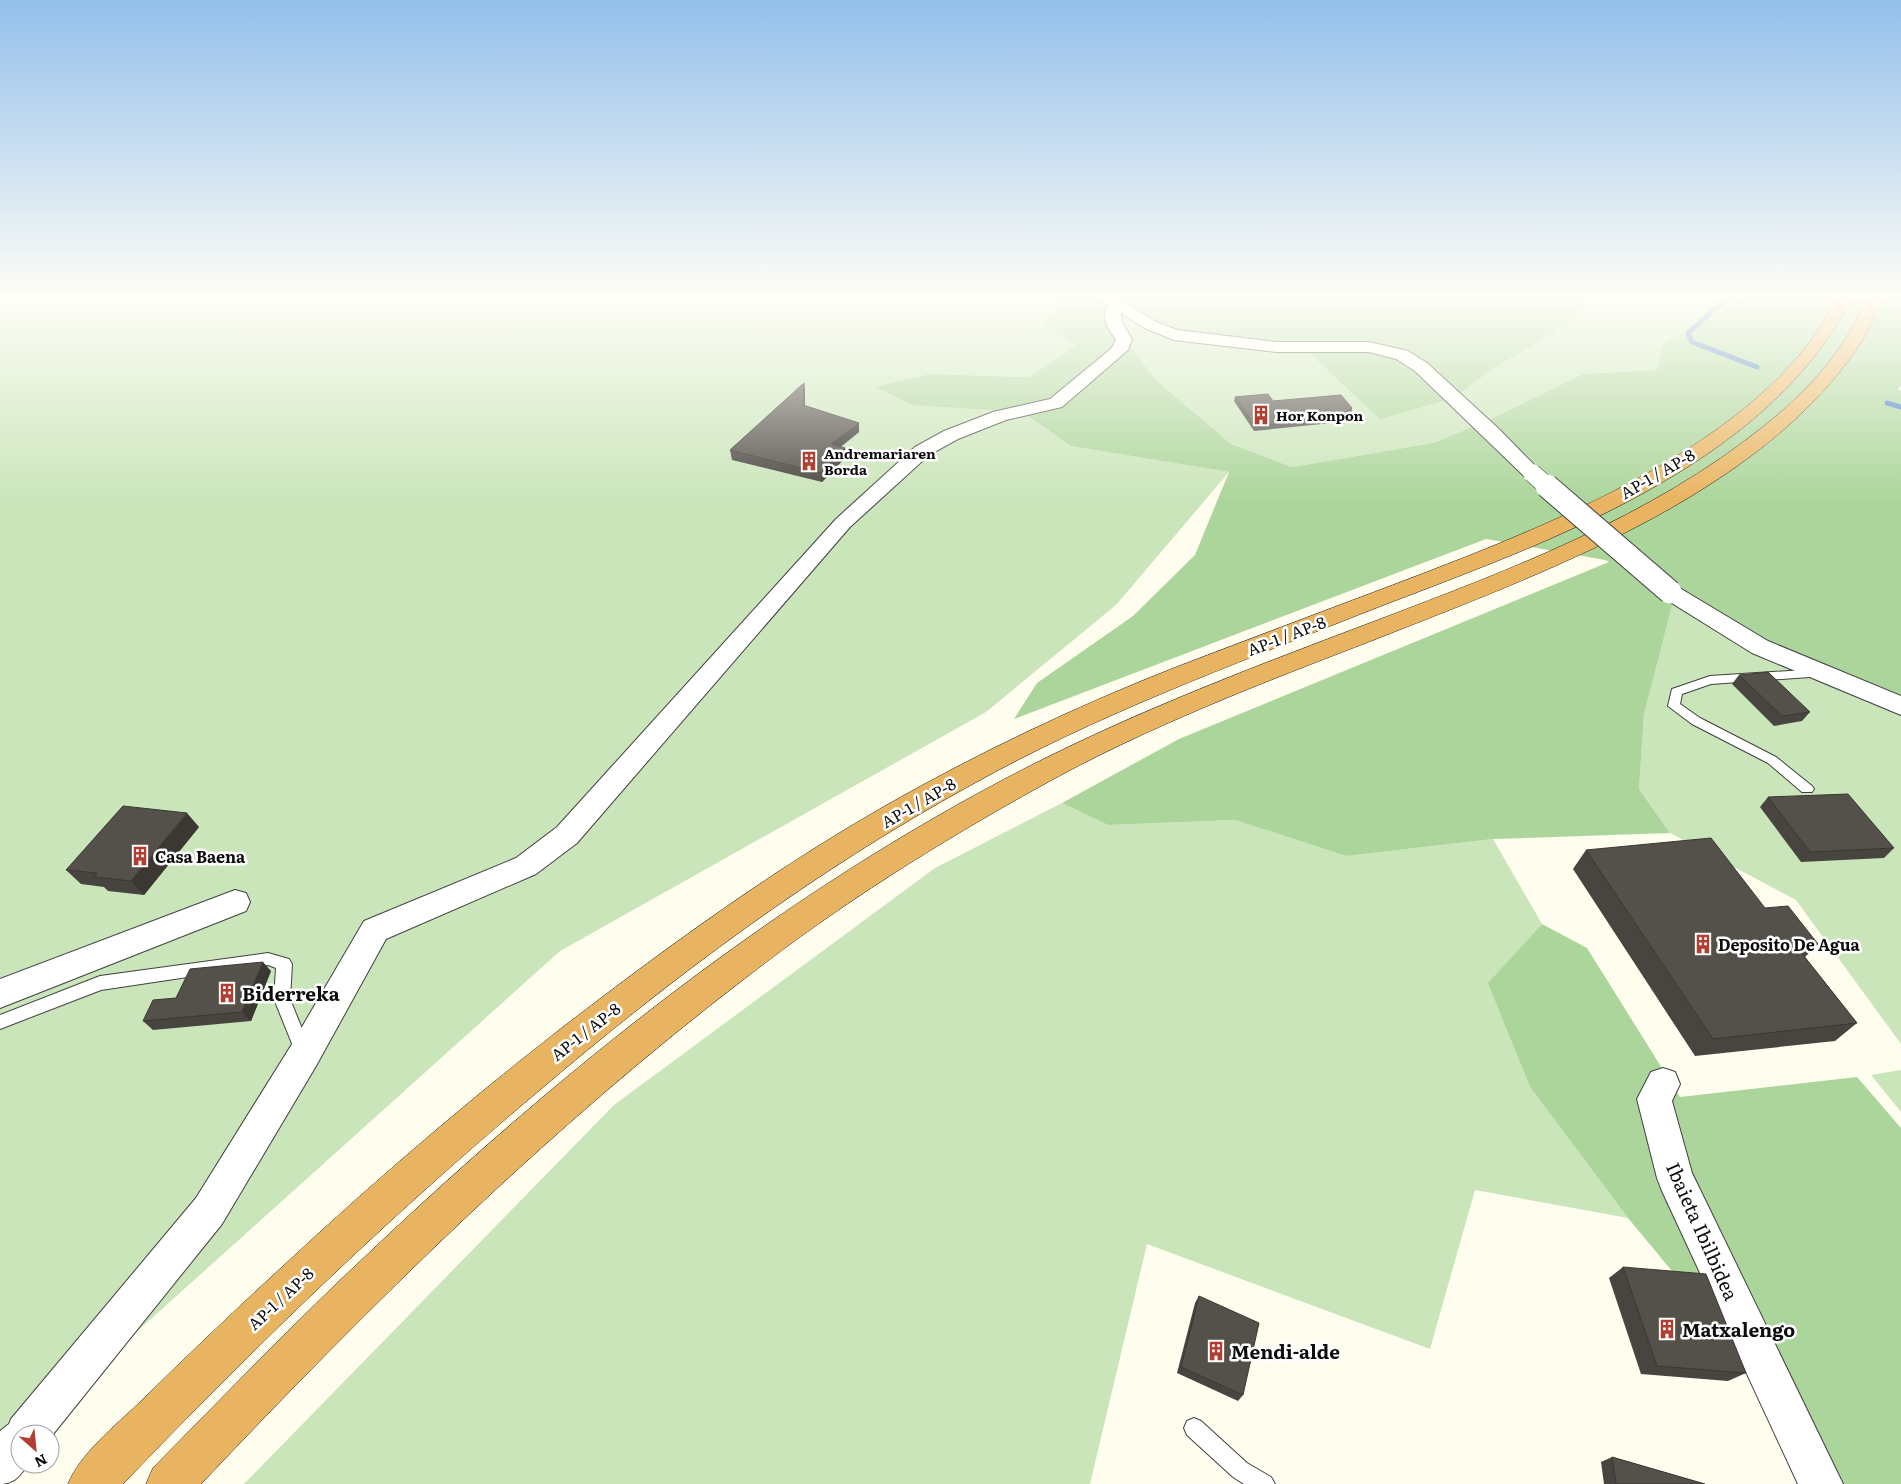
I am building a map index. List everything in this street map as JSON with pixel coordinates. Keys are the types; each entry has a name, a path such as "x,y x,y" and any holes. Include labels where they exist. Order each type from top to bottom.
{"highway":[{"name":"AP-1 / AP-8","path":"91,1484 268,1308 390,1195 499,1100 653,978 778,889 936,791 1082,716 1460,568 1568,521 1658,474 1729,428 1782,384 1800,363"},
{"name":"AP-1 / AP-8","path":"169,1484 304,1345 423,1230 530,1132 629,1049 712,984 804,917 962,817 1034,776 1106,741 1175,709 1545,562 1598,537 1688,488 1758,439 1811,393 1836,363"}],"street":[{"path":"34,1424 210,1212 304,1055 375,930 526,866 567,835 843,523 922,451 950,434 1000,416 1056,403 1104,363"},
{"path":"1414,363 1492,433 1532,473 1670,592 1760,647 1901,706"},
{"path":"0,994 235,902"},
{"name":"Ibaieta Ibilbidea","path":"1663,1084 1654,1099 1675,1178 1821,1484"},
{"path":"0,1466 10,1454"}],"lane":[{"path":"1807,789 1772,760 1696,721 1674,706 1676,692 1710,680 1822,673"},
{"path":"0,1022 100,983 268,959 284,964 282,999 304,1055"},
{"path":"1194,1428 1240,1470 1264,1484"}],"green space":[{"path":"0,363 1050,363 1029,377 930,374 1022,412 1071,446 1229,472 1116,605 986,712 560,951 34,1424 10,1424 10,1444 0,1455"},
{"path":"1050,363 1143,363 1157,381 1231,444 1292,467 1433,443 1489,420 1583,374 1657,370 1659,363 1901,363 1901,386 1898,389 1901,391 1901,714 1731,641 1672,605 1644,714 1639,789 1670,833 1493,839 1346,856 1235,820 1108,825 1062,803 1179,739 1609,562 1486,539 1014,719 1037,683 1133,616 1195,555 1229,472 1071,446 1022,412 912,405 876,387 930,374 1029,377"},
{"path":"1143,363 1465,363 1494,368 1502,363 1665,363 1657,370 1583,374 1489,420 1433,443 1292,467 1231,444 1157,381"},
{"path":"1320,363 1502,363 1453,398 1380,419"},
{"path":"1671,604 1731,641 1901,714 1901,1044 1796,900 1670,833 1639,789 1644,714"},
{"path":"1062,803 1108,825 1235,820 1346,856 1493,839 1542,924 1489,983 1530,1087 1628,1218 1475,1190 1430,1349 1147,1244 1090,1484 244,1484 614,1105 935,868"},
{"path":"1542,924 1587,948 1680,1097 1857,1077 1901,1128 1901,1484 1828,1484 1730,1341 1628,1218 1530,1087 1488,983"},
{"path":"1901,1070 1901,1112 1871,1075"}],"building":[{"path":"804,383 803,405 859,423 831,444 845,448 821,473 730,450"},
{"path":"1268,394 1273,401 1341,395 1352,408 1333,419 1255,426 1235,397"},
{"path":"1768,672 1810,712 1782,716 1739,675"},
{"path":"1848,794 1894,848 1810,852 1768,797"},
{"path":"123,806 187,813 131,881 94,877 97,873 66,870"},
{"name":"Deposito De Agua","path":"1711,838 1765,908 1788,906 1818,944 1796,946 1857,1023 1713,1039 1586,850"},
{"name":"Biderreka","path":"263,962 242,1012 143,1021 153,1000 176,998 190,969"},
{"name":"Matxalengo","path":"1623,1267 1706,1274 1746,1373 1657,1366"},
{"name":"Mendi-alde","path":"1199,1296 1259,1323 1243,1395 1181,1367"},
{"path":"1612,1457 1705,1484 1616,1484"}],"waterway":[{"path":"1747,363 1757,367"},
{"path":"1887,403 1901,407"}],"place":[{"name":"Hor Konpon","path":"1261,415"},
{"name":"Andremariaren Borda","path":"809,461"},
{"name":"Casa Baena","path":"140,856"},
{"name":"Deposito De Agua","path":"1703,944"},
{"name":"Biderreka","path":"227,993"},
{"name":"Matxalengo","path":"1667,1329"},
{"name":"Mendi-alde","path":"1216,1351"}]}
